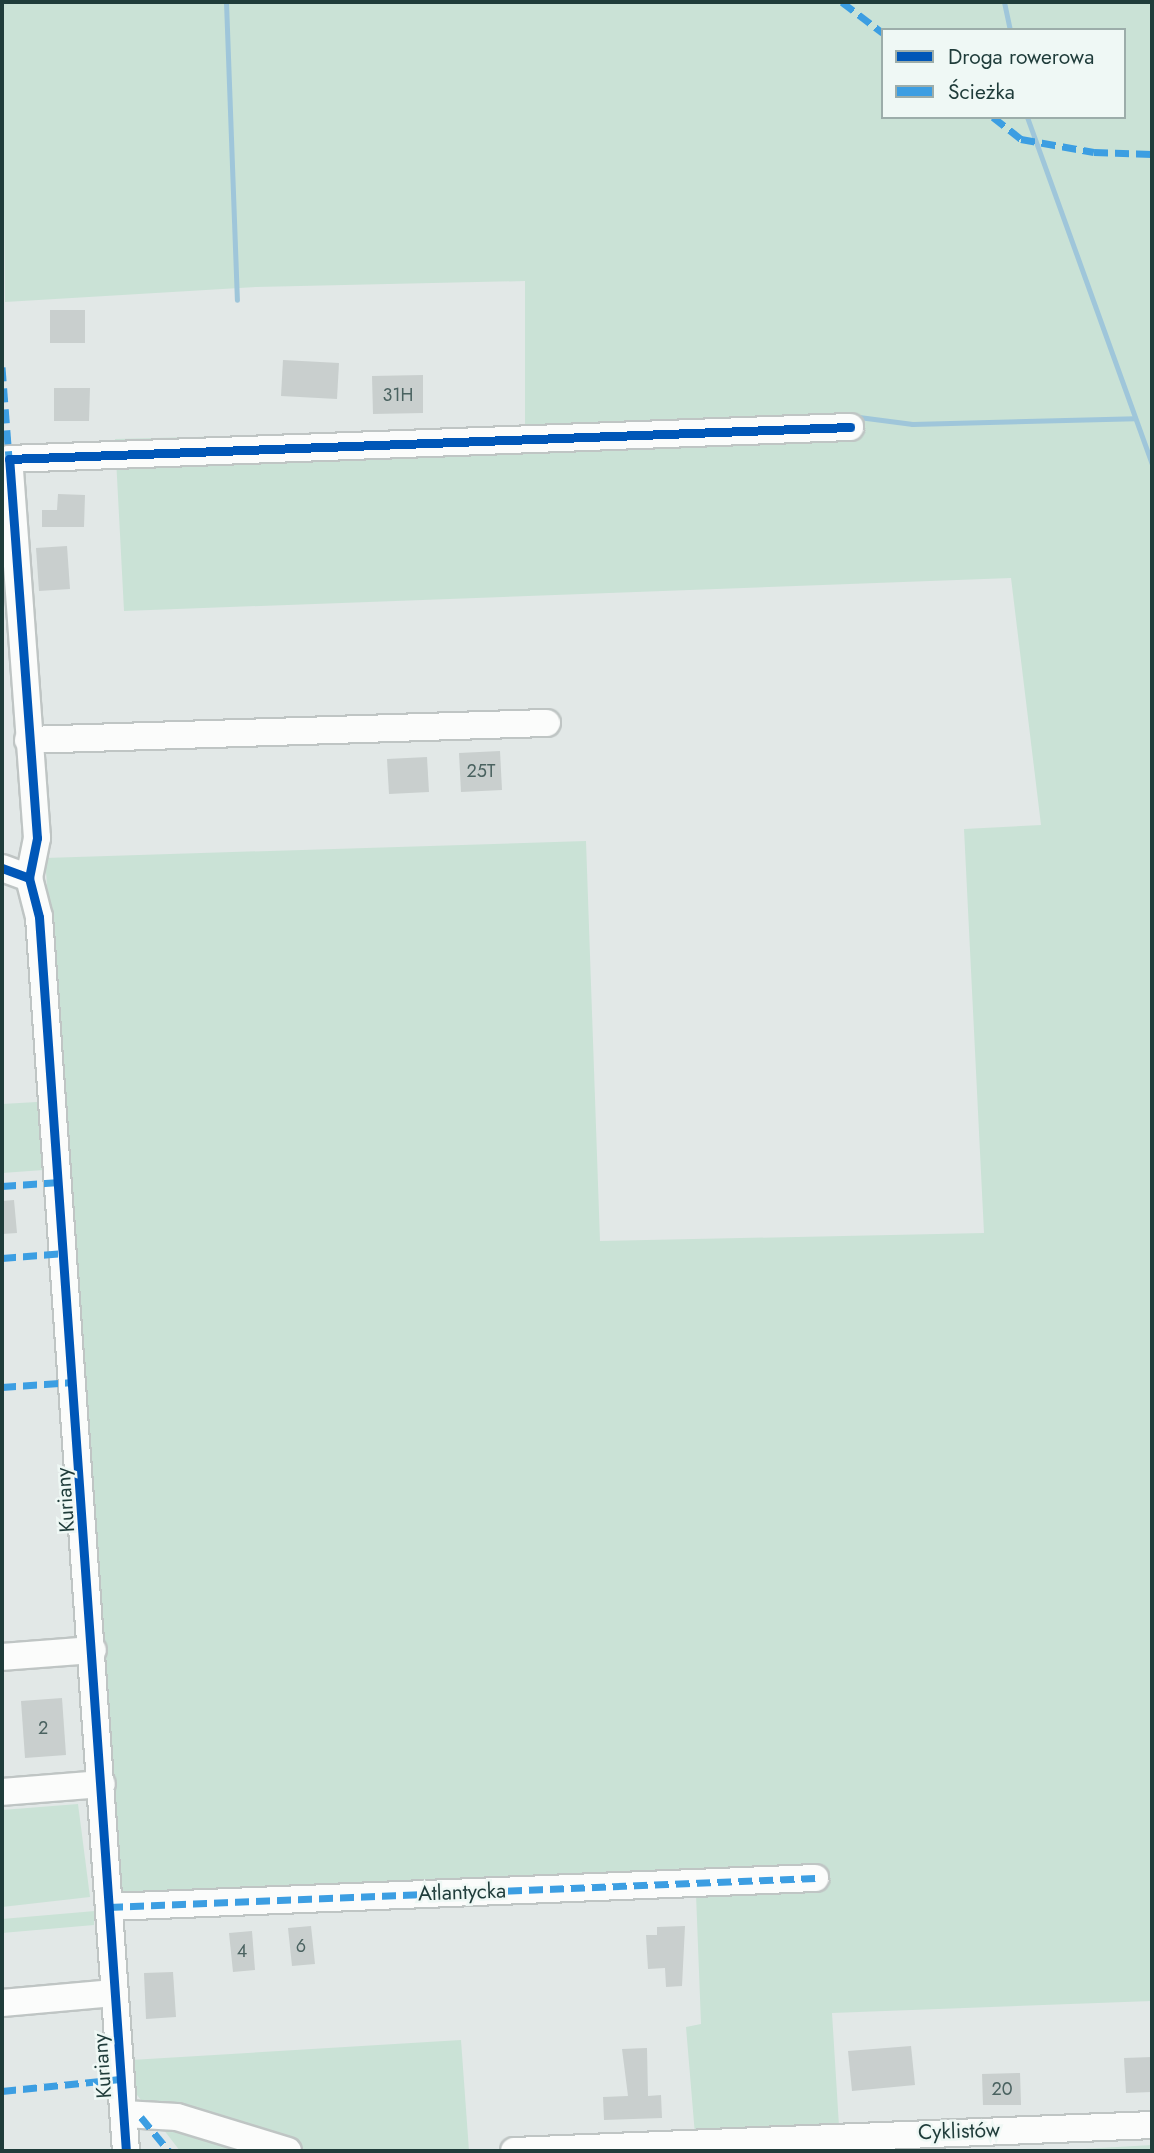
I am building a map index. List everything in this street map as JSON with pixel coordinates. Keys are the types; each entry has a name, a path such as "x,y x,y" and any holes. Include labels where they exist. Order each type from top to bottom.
{"street":[{"path":"2,868 29,878 37,838 9,459 850,427"},
{"path":"28,740 547,723"},
{"name":"Kuriany","path":"29,878 39,917 93,1650 115,1993 133,2115 127,2151"},
{"path":"2,1657 93,1650"},
{"path":"2,1792 102,1784"},
{"name":"Atlantycka","path":"109,1907 815,1878"},
{"path":"2,2003 115,1993"},
{"path":"133,2115 177,2117 288,2151"},
{"name":"Cyklistów","path":"514,2151 1152,2125"}],"green space":[{"path":"2,2 1152,2 1152,2001 832,2013 839,2126 695,2135 686,2027 701,2024 695,1868 121,1896 45,858 586,841 600,1241 984,1233 964,829 1041,825 1011,578 124,611 115,439 525,429 525,281 256,287 5,302"},
{"path":"37,1102 44,1170 2,1173 2,1104"},
{"path":"78,1804 90,1897 2,1907 2,1810"},
{"path":"95,1911 94,1925 2,1933 2,1919"},
{"path":"461,2040 469,2151 180,2151 134,2091 131,2060"},
{"path":"1152,2145 1152,2151 1048,2151"}],"building":[{"path":"50,310 85,310 85,343 50,343"},
{"path":"283,360 339,363 337,399 281,396"},
{"path":"423,375 423,413 373,414 372,376"},
{"path":"54,388 90,388 89,421 54,421"},
{"path":"58,494 85,495 84,527 42,527 42,510 57,510"},
{"path":"67,546 70,589 39,591 36,548"},
{"path":"500,751 502,790 461,792 459,753"},
{"path":"427,757 429,792 389,794 387,759"},
{"path":"14,1200 17,1233 2,1234 2,1201"},
{"path":"62,1698 66,1755 25,1758 21,1701"},
{"path":"311,1926 315,1964 292,1966 288,1928"},
{"path":"685,1926 682,1986 666,1987 665,1968 648,1969 646,1935 657,1935 657,1927"},
{"path":"252,1931 255,1970 233,1972 229,1933"},
{"path":"173,1972 176,2017 146,2019 144,1973"},
{"path":"911,2046 915,2085 852,2091 848,2051"},
{"path":"647,2048 648,2096 661,2095 662,2118 604,2120 603,2097 628,2096 622,2049"},
{"path":"1152,2057 1152,2092 1126,2093 1124,2058"},
{"path":"1020,2073 1021,2105 983,2105 982,2074"}],"waterway":[{"path":"226,2 237,300"},
{"path":"1004,2 1010,28"},
{"path":"1028,119 1152,465"},
{"path":"851,416 912,424 1135,418"}],"marked path":[{"path":"842,2 881,31"},
{"path":"996,119 1021,139 1094,152 1152,154"},
{"path":"2,367 9,459"},
{"path":"2,1186 60,1182"},
{"path":"2,1258 65,1253"},
{"path":"2,1387 74,1382"},
{"path":"109,1907 815,1878"},
{"path":"2,2091 120,2079"},
{"path":"141,2117 169,2151"}],"cycle path":[{"path":"29,878 37,838 9,459 850,427"},
{"path":"2,868 29,878 39,917 126,2151"}]}
